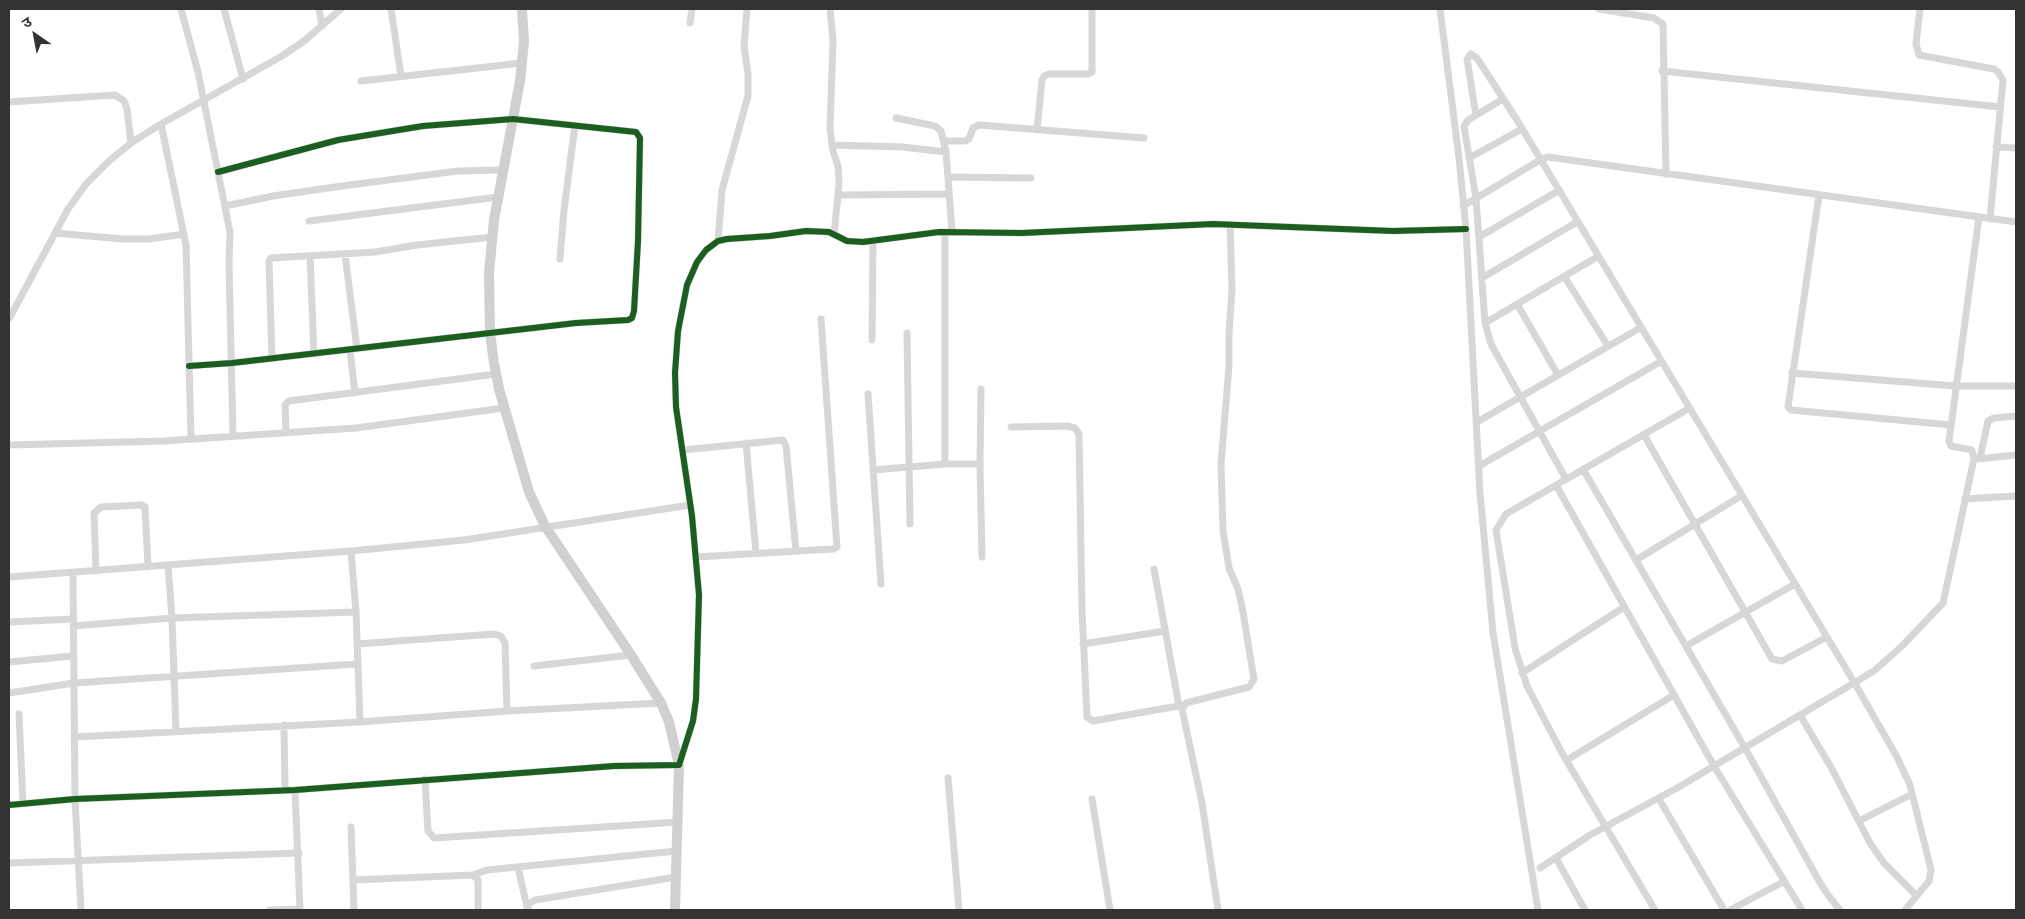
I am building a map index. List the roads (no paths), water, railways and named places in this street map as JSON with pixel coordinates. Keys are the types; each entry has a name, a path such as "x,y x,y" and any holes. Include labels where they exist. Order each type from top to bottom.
{"street":[{"path":"181,9 198,72 226,206 231,242 229,265 233,436"},
{"path":"224,9 243,79"},
{"path":"319,9 322,26"},
{"path":"9,319 68,209 86,184 131,143 282,56 341,9"},
{"path":"391,9 401,76"},
{"path":"522,9 524,42 522,63 513,120 502,170 492,238 489,282 490,333 496,374 529,492 545,526 632,655 660,703 669,722 680,765"},
{"path":"690,23 692,9"},
{"path":"718,241 722,190 748,96 748,74 744,46 747,9"},
{"path":"830,9 833,40 830,94 832,144 839,171 839,195 834,235"},
{"path":"1037,130 1044,76 1049,74 1088,74 1092,72 1092,9"},
{"path":"1440,9 1466,229 1479,466 1493,633 1538,910"},
{"path":"1599,9 1654,18 1661,21 1664,27 1662,71 1666,174"},
{"path":"1920,9 1916,44 1920,55 1994,69 2003,80 1990,218"},
{"path":"1476,115 1467,59 1470,54 1476,58 1522,129 1660,362 1854,682 1904,771 1912,794 1931,870 1929,881 1904,910"},
{"path":"361,80 522,63"},
{"path":"1662,71 2000,107"},
{"path":"9,102 115,94 124,101 127,109 131,143"},
{"path":"1503,99 1464,124 1476,198 1485,322 1491,344 1566,479"},
{"path":"896,118 935,126 941,131 946,152 949,194 945,464"},
{"path":"189,366 232,364 576,322 628,320 633,316 638,241 640,135 632,131 513,120 423,126 338,140 218,172"},
{"path":"161,124 184,234 191,439"},
{"path":"560,259 564,210 575,126"},
{"path":"944,141 965,141 973,128 979,126 1144,138"},
{"path":"1469,158 1522,129"},
{"path":"832,144 903,147 946,152"},
{"path":"1996,147 2016,148"},
{"path":"1463,206 1548,157 2016,222"},
{"path":"226,206 273,196 440,173 502,170"},
{"path":"948,177 1031,178"},
{"path":"1478,237 1558,190"},
{"path":"839,195 949,194"},
{"path":"1819,195 1787,401 1788,407 1791,410 1951,425"},
{"path":"309,221 498,197"},
{"path":"1977,458 1970,449 1950,445 1951,425 1979,217"},
{"path":"1482,278 1577,222"},
{"path":"670,910 675,910 680,765 693,721 696,699 698,604 696,557 676,407 675,373 681,309 697,262 706,250 718,241 727,239 806,231 821,231 847,241 873,241 948,232 1022,233 1230,224 1393,231 1466,229"},
{"path":"1011,426 1067,426 1075,428 1079,434 1083,644 1086,714 1089,720 1093,721 1182,705 1246,688 1252,684 1254,679 1241,605 1238,590 1229,568 1223,531 1221,464 1229,366 1232,289 1230,224"},
{"path":"55,233 123,239 149,239 184,234"},
{"path":"272,359 269,259 272,257 345,254 492,238"},
{"path":"872,340 873,241"},
{"path":"345,254 355,393"},
{"path":"310,256 314,354"},
{"path":"1485,322 1597,257"},
{"path":"1564,276 1608,346"},
{"path":"1516,304 1558,375"},
{"path":"696,557 833,549 837,545 821,319"},
{"path":"1477,422 1640,328"},
{"path":"906,333 910,524"},
{"path":"1479,466 1660,362"},
{"path":"1792,373 1956,386 2016,386"},
{"path":"286,432 285,405 288,402 496,374"},
{"path":"981,389 982,557"},
{"path":"868,394 880,584"},
{"path":"9,445 191,439 356,428 504,408"},
{"path":"1655,910 1539,711 1522,673 1515,648 1496,530 1506,514 1688,408"},
{"path":"1540,868 1606,826 1659,798 1745,748 1883,664 1943,603 1965,499 1988,421 1994,418 2016,416"},
{"path":"1644,434 1771,656 1778,661 1782,661 1827,637"},
{"path":"683,450 779,439 785,442 796,551"},
{"path":"746,443 756,553"},
{"path":"1977,458 2016,456"},
{"path":"873,470 945,464 980,464"},
{"path":"1583,469 1745,748 1819,881 1840,910"},
{"path":"1556,485 1714,766 1802,910"},
{"path":"1636,560 1742,496"},
{"path":"1965,499 2016,496"},
{"path":"96,571 94,513 101,507 141,505 145,507 148,567"},
{"path":"9,577 351,551 464,540 690,505"},
{"path":"351,551 356,612 360,722"},
{"path":"168,565 176,731"},
{"path":"1154,569 1165,631 1202,803 1218,910"},
{"path":"73,573 75,799 81,910"},
{"path":"1686,646 1795,584"},
{"path":"1522,673 1624,607"},
{"path":"9,622 73,622 356,612"},
{"path":"1083,644 1165,631"},
{"path":"357,644 494,634 501,636 504,643 508,711"},
{"path":"534,666 632,655"},
{"path":"9,662 73,656"},
{"path":"9,693 74,683 357,664"},
{"path":"1567,760 1674,695"},
{"path":"75,737 360,722 508,711 660,703"},
{"path":"20,714 23,804"},
{"path":"1800,715 1832,769 1877,854 1917,896"},
{"path":"284,725 285,790"},
{"path":"9,805 75,799 295,790 614,766 680,765"},
{"path":"948,778 959,910"},
{"path":"425,779 428,831 434,838 678,822"},
{"path":"270,910 300,910 295,790"},
{"path":"1859,822 1912,794"},
{"path":"1659,798 1724,910"},
{"path":"1092,799 1110,910"},
{"path":"351,827 354,910"},
{"path":"353,880 472,874 487,870 676,851"},
{"path":"9,863 299,853"},
{"path":"1556,858 1585,910"},
{"path":"518,867 527,908"},
{"path":"472,874 478,880 478,910"},
{"path":"527,908 530,902 535,900 676,878"},
{"path":"1730,910 1784,882"}]}
